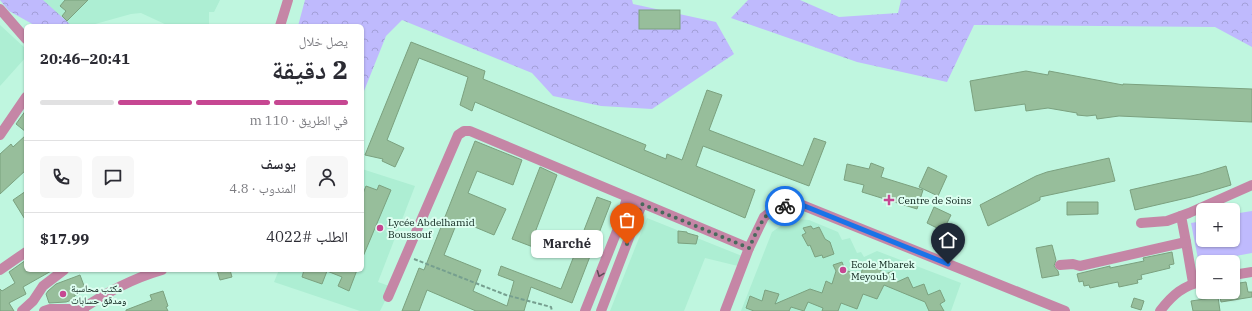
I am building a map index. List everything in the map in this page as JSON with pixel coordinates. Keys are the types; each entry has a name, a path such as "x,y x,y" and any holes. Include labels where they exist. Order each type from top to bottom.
{"street":[{"path":"281,24 288,0"},
{"path":"0,9 24,37"},
{"path":"0,135 24,100"},
{"path":"388,297 458,135 464,131 470,131 749,248"},
{"path":"1141,224 1181,216 1252,185"},
{"path":"585,311 617,231 627,198"},
{"path":"601,311 642,204"},
{"path":"725,311 749,248 764,217 778,206 802,205 1065,311"},
{"path":"1181,216 1193,283"},
{"path":"1060,265 1073,264 1080,266 1186,242"},
{"path":"0,270 24,253"},
{"path":"22,311 33,300 43,286 61,272"},
{"path":"44,311 50,309 83,310 116,287 154,272"},
{"path":"1240,274 1252,272"},
{"path":"1160,311 1178,291 1196,282"}],"path":[{"path":"406,256 506,295 551,307 552,311"}],"shaded area":[{"path":"36,0 220,0 214,12 209,12 209,24 165,24 141,13 131,14 95,24 67,24"},
{"path":"0,25 24,47 24,59 0,86"},
{"name":"Lycée Abdelhamid Boussouf","path":"364,170 415,186 378,282 392,287 380,311 360,311 274,282 278,272 364,272"},
{"path":"647,218 742,256 738,266 705,258 684,311 610,311"},
{"name":"Ecole Mbarek Meyoub 1","path":"796,219 809,220 838,232 842,240 850,238 857,253 861,252 864,257 877,251 961,283 951,311 741,311 772,232 785,223"}],"green space":[{"path":"0,0 43,0 70,24 32,24 9,11"},
{"path":"305,0 632,0 633,4 716,22 734,54 652,109 601,106 553,96 532,73 402,20 386,36 364,91 364,24 299,24"},
{"path":"748,0 800,0 839,17 898,13 901,0 1252,0 1252,47 1215,27 974,25 947,82 857,62 731,18"},
{"path":"1252,211 1252,253 1240,255 1197,255 1191,223 1196,222 1196,247 1240,247 1240,213"}],"building":[{"path":"65,0 88,0 67,21 62,16 66,11 60,6"},
{"path":"639,10 680,10 680,29 639,29"},
{"path":"411,42 485,71 483,79 646,145 644,150 666,159 667,154 682,160 707,90 722,95 709,130 803,166 814,138 826,142 809,186 703,146 696,166 755,190 745,218 475,102 472,111 460,105 468,77 419,58 387,140 404,148 395,167 382,161 383,159 365,155"},
{"path":"1026,71 1048,75 1049,71 1123,85 1252,89 1252,122 1119,116 1097,119 1096,115 1077,115 1077,113 1048,108 1026,111 1025,104 975,111 970,81"},
{"path":"24,113 24,130 16,124"},
{"path":"24,137 24,172 0,194 0,154 11,144 13,147"},
{"path":"475,141 522,160 513,185 477,171 468,193 506,209 494,235 458,220 444,255 481,270 473,291 507,306 514,281 498,275 501,266 561,289 597,197 611,202 572,303 531,287 524,311 476,311 427,290 419,311 402,311 419,268 424,270"},
{"path":"1109,158 1115,181 1040,197 1040,200 988,226 980,205 1036,176 1047,172"},
{"path":"871,163 884,168 881,177 923,190 917,209 862,192 864,185 844,180 847,164 869,169"},
{"path":"1226,166 1231,185 1191,197 1135,210 1130,190 1200,174"},
{"path":"540,167 557,175 534,235 559,244 554,255 512,239"},
{"path":"928,167 947,176 938,196 919,187"},
{"path":"379,185 391,190 364,254 364,191 366,186 377,190"},
{"path":"24,192 24,218 13,200"},
{"path":"1067,202 1098,202 1098,214 1067,215"},
{"path":"934,207 951,215 943,231 927,223"},
{"path":"811,226 813,229 819,227 825,239 830,242 834,254 823,258 822,255 815,257 810,245 808,246 802,235 806,233 803,228"},
{"path":"678,231 687,232 698,236 696,244 678,243"},
{"path":"1052,245 1056,260 1054,266 1059,275 1042,278 1036,248"},
{"path":"1172,252 1174,264 1169,265 1170,268 1141,275 1142,279 1137,280 1138,283 1119,287 1118,282 1090,288 1089,285 1084,286 1083,281 1079,282 1077,274 1110,266 1110,268 1144,261 1143,258"},
{"path":"24,261 24,272 49,272 23,287 26,294 9,303 14,311 0,311 0,289 2,291 15,283 9,272"},
{"path":"842,262 845,270 861,276 862,270 878,264 883,275 893,271 897,282 908,277 913,288 924,284 928,295 940,290 945,301 940,304 944,311 929,311 925,302 884,285 877,299 863,294 857,309 841,303 838,311 822,311 823,308 808,302 804,311 791,307 789,311 754,311 746,308 750,296 762,301 765,290 779,294 775,304 810,289 822,293 826,281 832,284 836,271 833,265"},
{"path":"218,272 231,272 232,277 220,280"},
{"path":"303,272 327,272 322,284 302,277"},
{"path":"330,272 356,272 349,291 338,286 342,277"},
{"name":"مكتب محاسبة ومدقق حسابات","path":"80,275 86,291 74,296 75,299 66,302 49,303 46,294 48,291 56,284"},
{"path":"1246,282 1248,292 1252,292 1252,297 1240,299 1240,283"},
{"path":"163,291 168,306 166,307 168,311 126,311 152,300 150,295"},
{"path":"1134,298 1144,301 1141,310 1131,307"},
{"path":"1218,299 1220,311 1193,311 1191,301"},
{"path":"1220,299 1240,299 1221,302"}],"way so far":[{"path":"627,244 642,204 749,248 764,217 778,206 785,206"}],"place":[{"name":"Centre de Soins","path":"889,200"},
{"name":"Lycée Abdelhamid Boussouf","path":"380,228"},
{"name":"Marché","path":"627,244"},
{"name":"Ecole Mbarek Meyoub 1","path":"843,270"},
{"name":"مكتب محاسبة ومدقق حسابات","path":"63,294"}],"route":[{"path":"785,206 802,205 948,264"}]}
